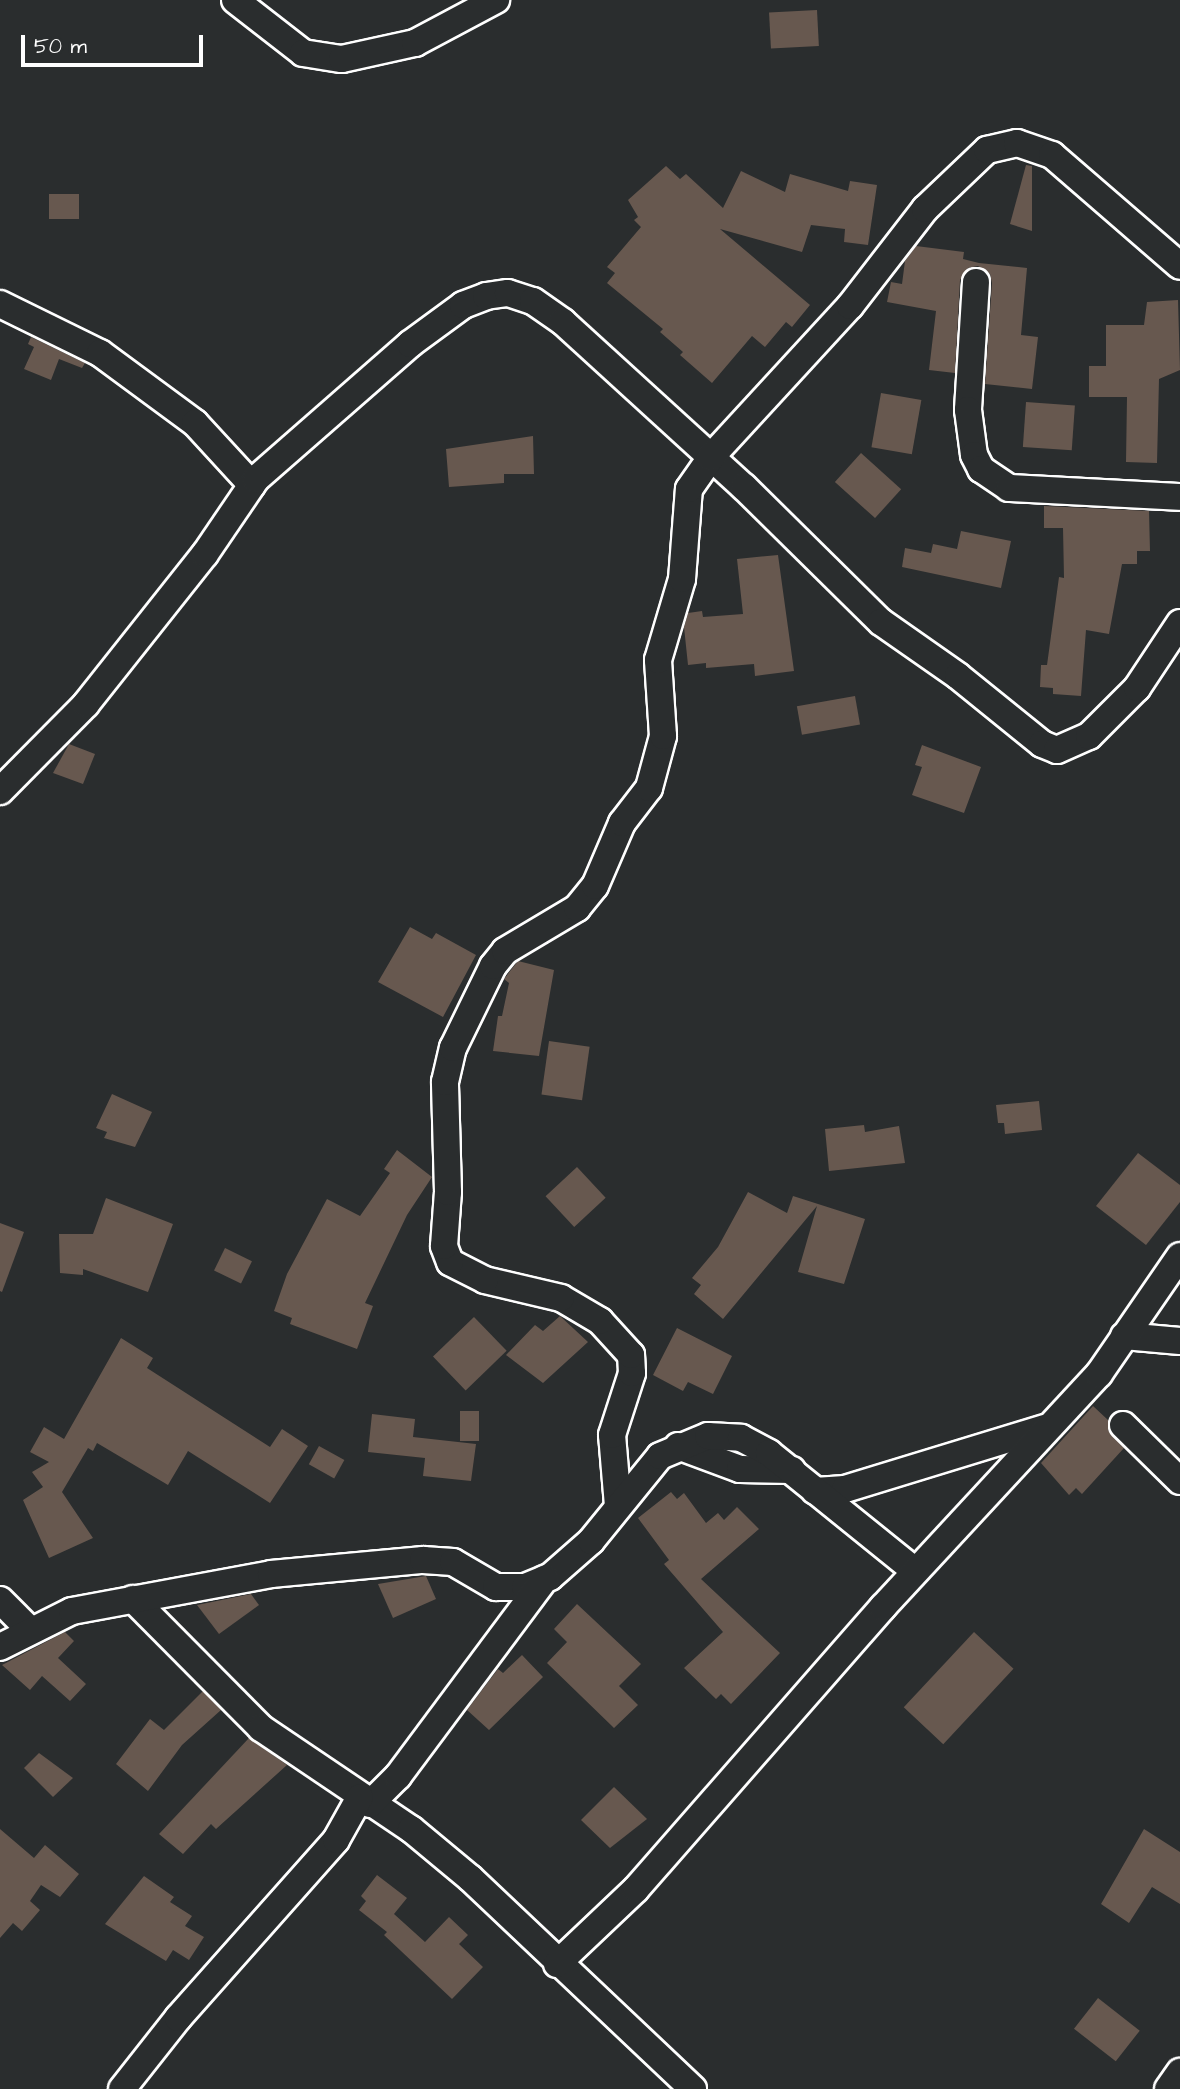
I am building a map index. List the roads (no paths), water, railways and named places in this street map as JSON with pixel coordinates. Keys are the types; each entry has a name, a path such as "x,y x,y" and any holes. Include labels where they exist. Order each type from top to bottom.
{"street":[{"path":"235,0 303,53 342,59 415,43 496,0"},
{"path":"618,1506 612,1435 632,1373 631,1355 600,1321 561,1298 485,1280 450,1262 444,1246 448,1192 445,1083 453,1048 493,966 505,951 577,908 604,869 622,823 649,788 663,736 658,660 682,579 684,514 689,489 711,457 834,324 925,209 987,150 1017,143 1052,155 1180,266"},
{"path":"976,282 968,410 974,455 981,469 1009,488 1180,497"},
{"path":"0,791 94,694 205,554 252,485 341,401 421,336 463,305 508,293 533,301 563,322 711,457 881,622 958,676 1042,744 1057,750 1088,736 1137,688 1180,623"},
{"path":"6,313 100,353 195,423 252,485"},
{"path":"557,1964 636,1889 915,1571 1099,1374 1180,1256"},
{"path":"1124,1336 1180,1341"},
{"path":"1123,1425 1180,1481"},
{"path":"815,1491 845,1489 1048,1428"},
{"path":"122,2089 177,2018 227,1967 336,1840 365,1801 398,1776 545,1579 592,1541 660,1456 678,1446 740,1469 792,1471 915,1571"},
{"path":"0,1647 72,1611 271,1574 423,1560 453,1562 496,1587 525,1587 545,1579"},
{"path":"133,1599 261,1728 365,1801 411,1829 471,1878 557,1964 693,2089"},
{"path":"0,1601 30,1630"},
{"path":"1168,2089 1180,2071"}]}
